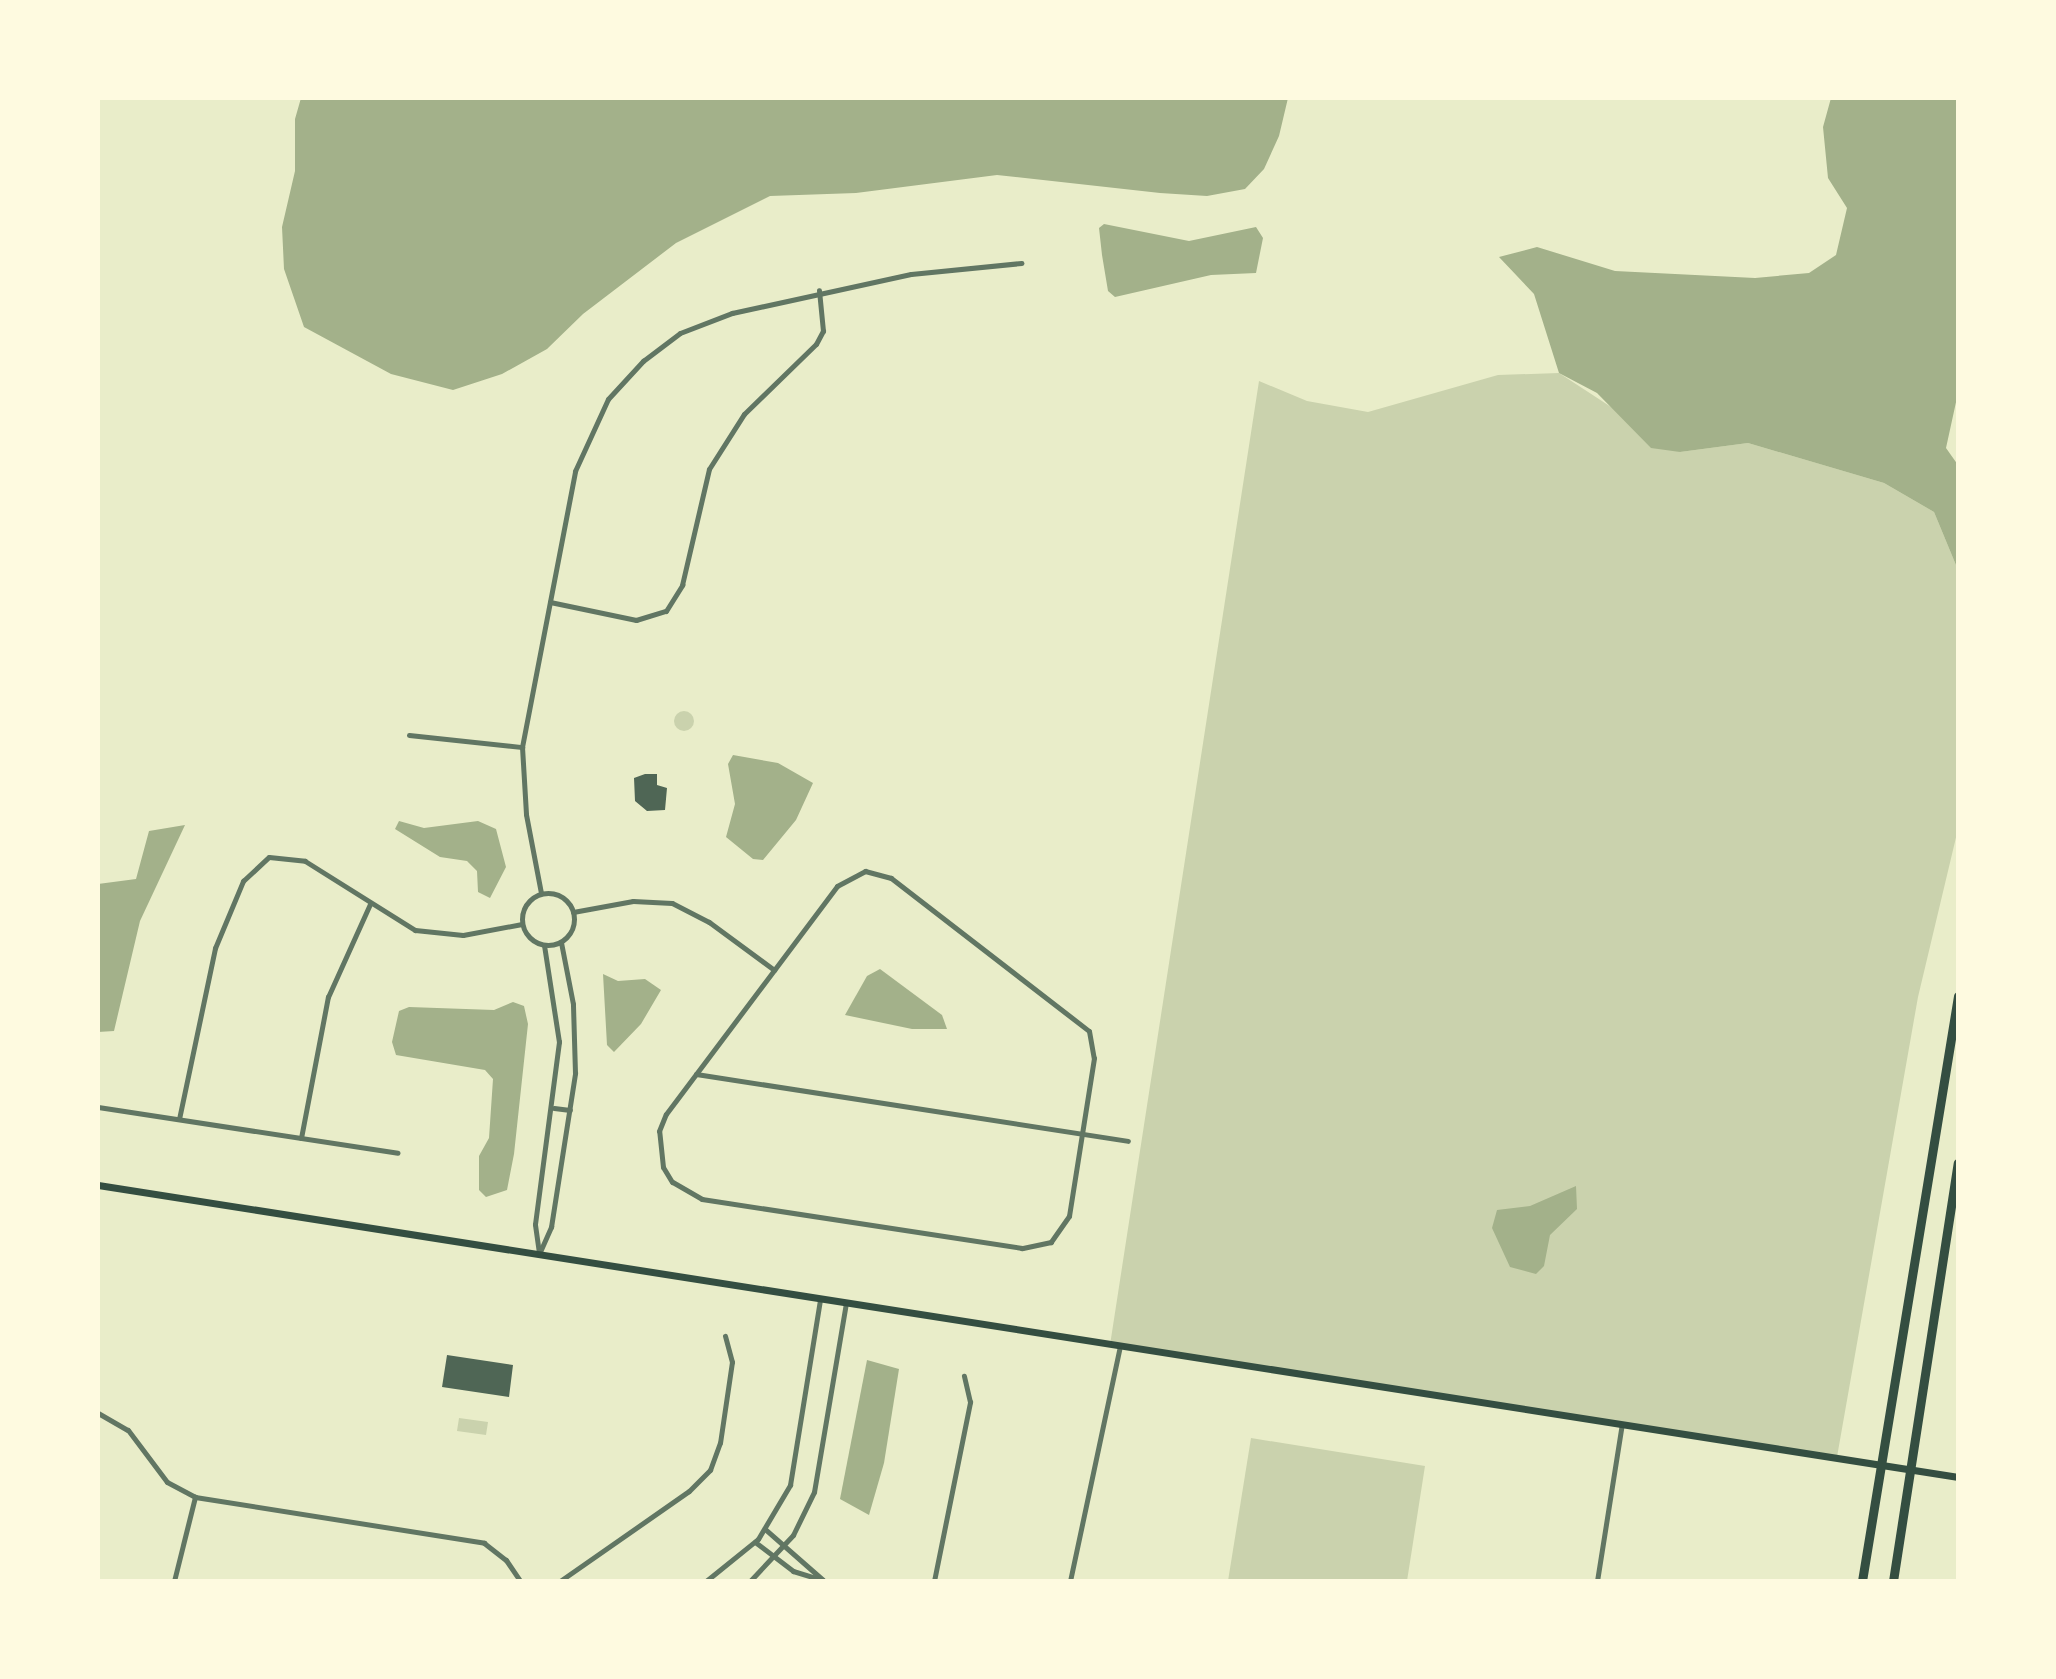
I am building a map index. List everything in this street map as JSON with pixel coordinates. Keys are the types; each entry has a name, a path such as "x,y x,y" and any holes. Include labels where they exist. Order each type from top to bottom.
{"highway":[{"path":"1862,1581 1958,996"},
{"path":"1893,1581 1958,1163"}],"main road":[{"path":"98,1185 1958,1477"}],"street":[{"path":"541,893 526,814 522,747 575,471 608,399 643,361 680,333 732,313 819,290 911,274 1021,263"},
{"path":"550,602 636,620 666,611 682,585 709,469 744,414 816,344 823,331 819,290"},
{"path":"409,735 522,747"},
{"path":"179,1119 211,963 253,866 269,857 305,861 415,930 436,935 522,924"},
{"path":"865,871 891,878 1089,1031 1094,1058 1069,1216 1062,1231 1038,1247 717,1201 672,1182 658,1150 666,1114 696,1074 837,886 865,871"},
{"path":"539,1254 551,1227 570,1110 576,1042 561,942 573,925 573,912 561,896 541,893 524,907 522,924 526,935 544,945 561,942"},
{"path":"573,912 633,901 672,903 709,922 774,970"},
{"path":"301,1138 328,997 370,904"},
{"path":"539,1254 535,1224 554,1108 557,1012 544,945"},
{"path":"696,1074 1128,1141"},
{"path":"98,1107 397,1153"},
{"path":"554,1108 570,1110"},
{"path":"706,1581 766,1530 794,1471 820,1299"},
{"path":"750,1581 784,1548 808,1509 819,1472 846,1303"},
{"path":"560,1581 689,1491 710,1470 720,1443 732,1362 725,1336"},
{"path":"1070,1581 1120,1346"},
{"path":"934,1581 970,1404 964,1376"},
{"path":"98,1413 128,1430 167,1482 195,1497 484,1543 506,1560 520,1581"},
{"path":"1597,1581 1622,1424"},
{"path":"174,1581 195,1497"},
{"path":"766,1530 784,1548 820,1572 824,1581"},
{"path":"755,1542 799,1574 824,1581"}],"shaded area":[{"path":"301,98 1288,98 1279,136 1264,169 1245,189 1207,196 997,175 856,193 770,196 676,243 583,314 547,349 502,374 453,390 391,374 304,327 284,269 282,227 295,171 295,119"},
{"path":"1831,98 1958,98 1958,393 1946,448 1958,465 1958,570 1934,512 1884,483 1748,443 1680,452 1651,448 1597,393 1559,373 1534,294 1499,257 1537,247 1615,271 1755,278 1809,273 1836,255 1847,208 1828,178 1823,127"},
{"path":"1104,224 1189,241 1256,227 1263,238 1256,273 1211,275 1115,297 1108,291 1102,255 1099,228"},
{"path":"1559,373 1680,452 1748,443 1884,483 1934,512 1958,570 1958,829 1918,997 1837,1457 1110,1345 1259,381 1307,401 1368,412 1498,375"},
{"path":"680,711 688,711 694,721 688,731 680,731 674,725 674,717"},
{"path":"733,755 778,763 813,783 796,820 763,860 753,859 726,837 735,804 728,764"},
{"path":"399,821 424,828 478,821 496,829 506,867 490,898 478,892 477,871 467,861 440,857 395,829"},
{"path":"185,825 140,921 114,1031 98,1032 98,884 136,879 149,831"},
{"path":"880,969 942,1015 947,1029 912,1029 845,1015 867,976"},
{"path":"603,974 618,981 645,979 661,990 641,1024 614,1052 607,1045"},
{"path":"513,1002 524,1006 528,1024 514,1154 507,1190 486,1197 479,1190 479,1156 489,1138 493,1079 485,1070 396,1055 392,1042 399,1011 409,1007 494,1010"},
{"path":"1576,1186 1577,1209 1550,1235 1544,1266 1536,1274 1510,1267 1492,1228 1497,1210 1530,1206"},
{"path":"867,1360 899,1369 884,1463 869,1515 840,1499"},
{"path":"459,1418 488,1422 486,1435 457,1431"},
{"path":"1251,1438 1425,1466 1407,1581 1228,1581"}],"building":[{"path":"657,774 657,785 667,788 665,810 647,811 635,801 634,778"},
{"path":"447,1355 513,1365 509,1397 442,1387"}]}
